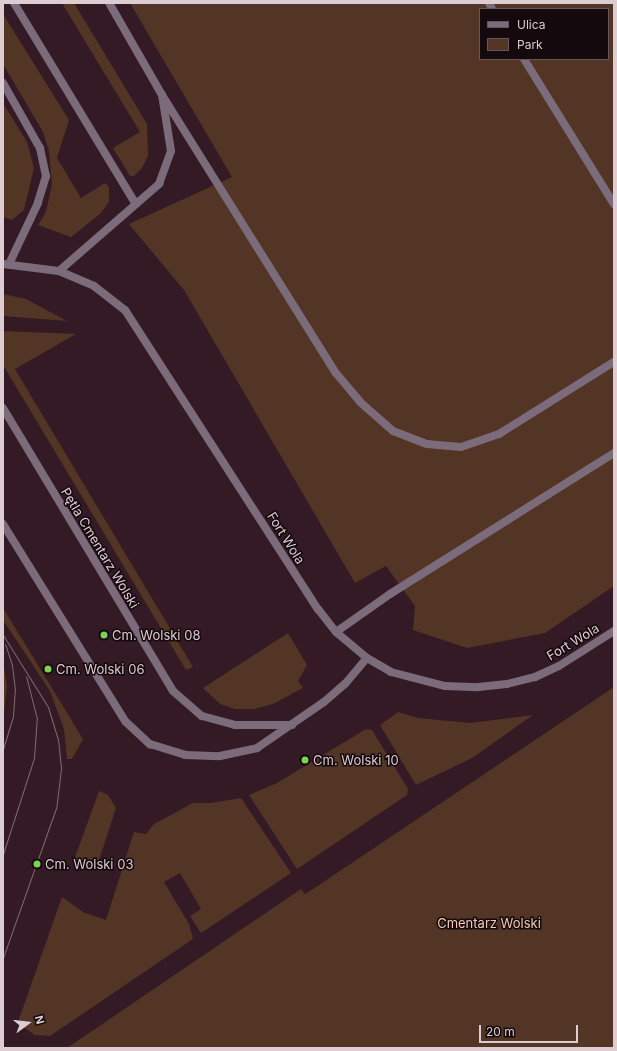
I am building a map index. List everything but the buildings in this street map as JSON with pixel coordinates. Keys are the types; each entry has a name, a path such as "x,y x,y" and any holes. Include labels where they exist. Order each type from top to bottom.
{"street":[{"path":"14,3 135,203"},
{"path":"109,3 162,95 336,373 360,402 393,431 427,444 461,447 499,434 614,362"},
{"path":"525,60 614,204"},
{"path":"3,83 40,148 46,176 38,203 6,264"},
{"path":"59,271 135,203 159,184 171,151 162,95"},
{"name":"Fort Wola","path":"6,264 59,271 94,286 125,310 204,430 304,589 336,632 367,658 390,672 445,686 478,687 507,684 535,677 559,666 614,631"},
{"name":"Pętla Cmentarz Wolski","path":"3,408 173,691 202,716 235,725 292,725"},
{"path":"336,632 397,590 614,453"},
{"path":"3,524 126,722 150,744 185,755 220,756 257,748 292,725 345,684 367,658"}],"green space":[{"path":"62,3 74,3 147,124 148,156 142,168 134,176 130,176 113,148 140,132"},
{"path":"130,3 614,3 614,586 545,633 467,648 413,630 415,606 386,566 355,583 184,290 129,224 232,177"},
{"path":"3,14 69,120 57,158 81,198 105,183 109,187 109,202 100,214 71,237 38,225 46,212 52,184 49,151 43,132 3,64"},
{"path":"3,103 27,142 34,168 24,210 12,220 3,217"},
{"path":"3,294 26,299 67,321 3,316"},
{"path":"3,331 76,334 15,369 193,667 186,670 3,365"},
{"path":"3,608 83,739 72,759 67,759 64,729 50,691 3,620"},
{"path":"288,633 307,665 298,681 303,688 273,704 254,709 235,709 220,704 203,688"},
{"path":"3,661 7,686 3,723"},
{"name":"Cmentarz Wolski","path":"614,687 614,1048 67,1048 301,889 305,894 307,893"},
{"path":"398,712 418,718 470,723 533,715 472,758 416,785 380,725"},
{"path":"366,729 372,730 408,789 407,795 297,869 249,795 277,783"},
{"path":"99,791 108,795 116,808 98,863 92,866 74,860"},
{"path":"241,798 291,873 201,933 190,916 201,909 180,873 164,882 189,924 193,939 50,1036 35,1035 23,1027 19,1019 62,897 83,912 106,920 134,832 146,834 154,824 193,803 211,803"}],"tram line":[{"path":"3,635 48,707 58,739 61,769 56,808 3,958"},
{"path":"3,749 13,716 15,690 12,665 5,644"},
{"path":"3,854 34,758 37,719 26,676"}],"place":[{"name":"Cm. Wolski 08","path":"104,635"},
{"name":"Cm. Wolski 06","path":"48,669"},
{"name":"Cm. Wolski 10","path":"305,760"},
{"name":"Cm. Wolski 03","path":"37,864"}]}
